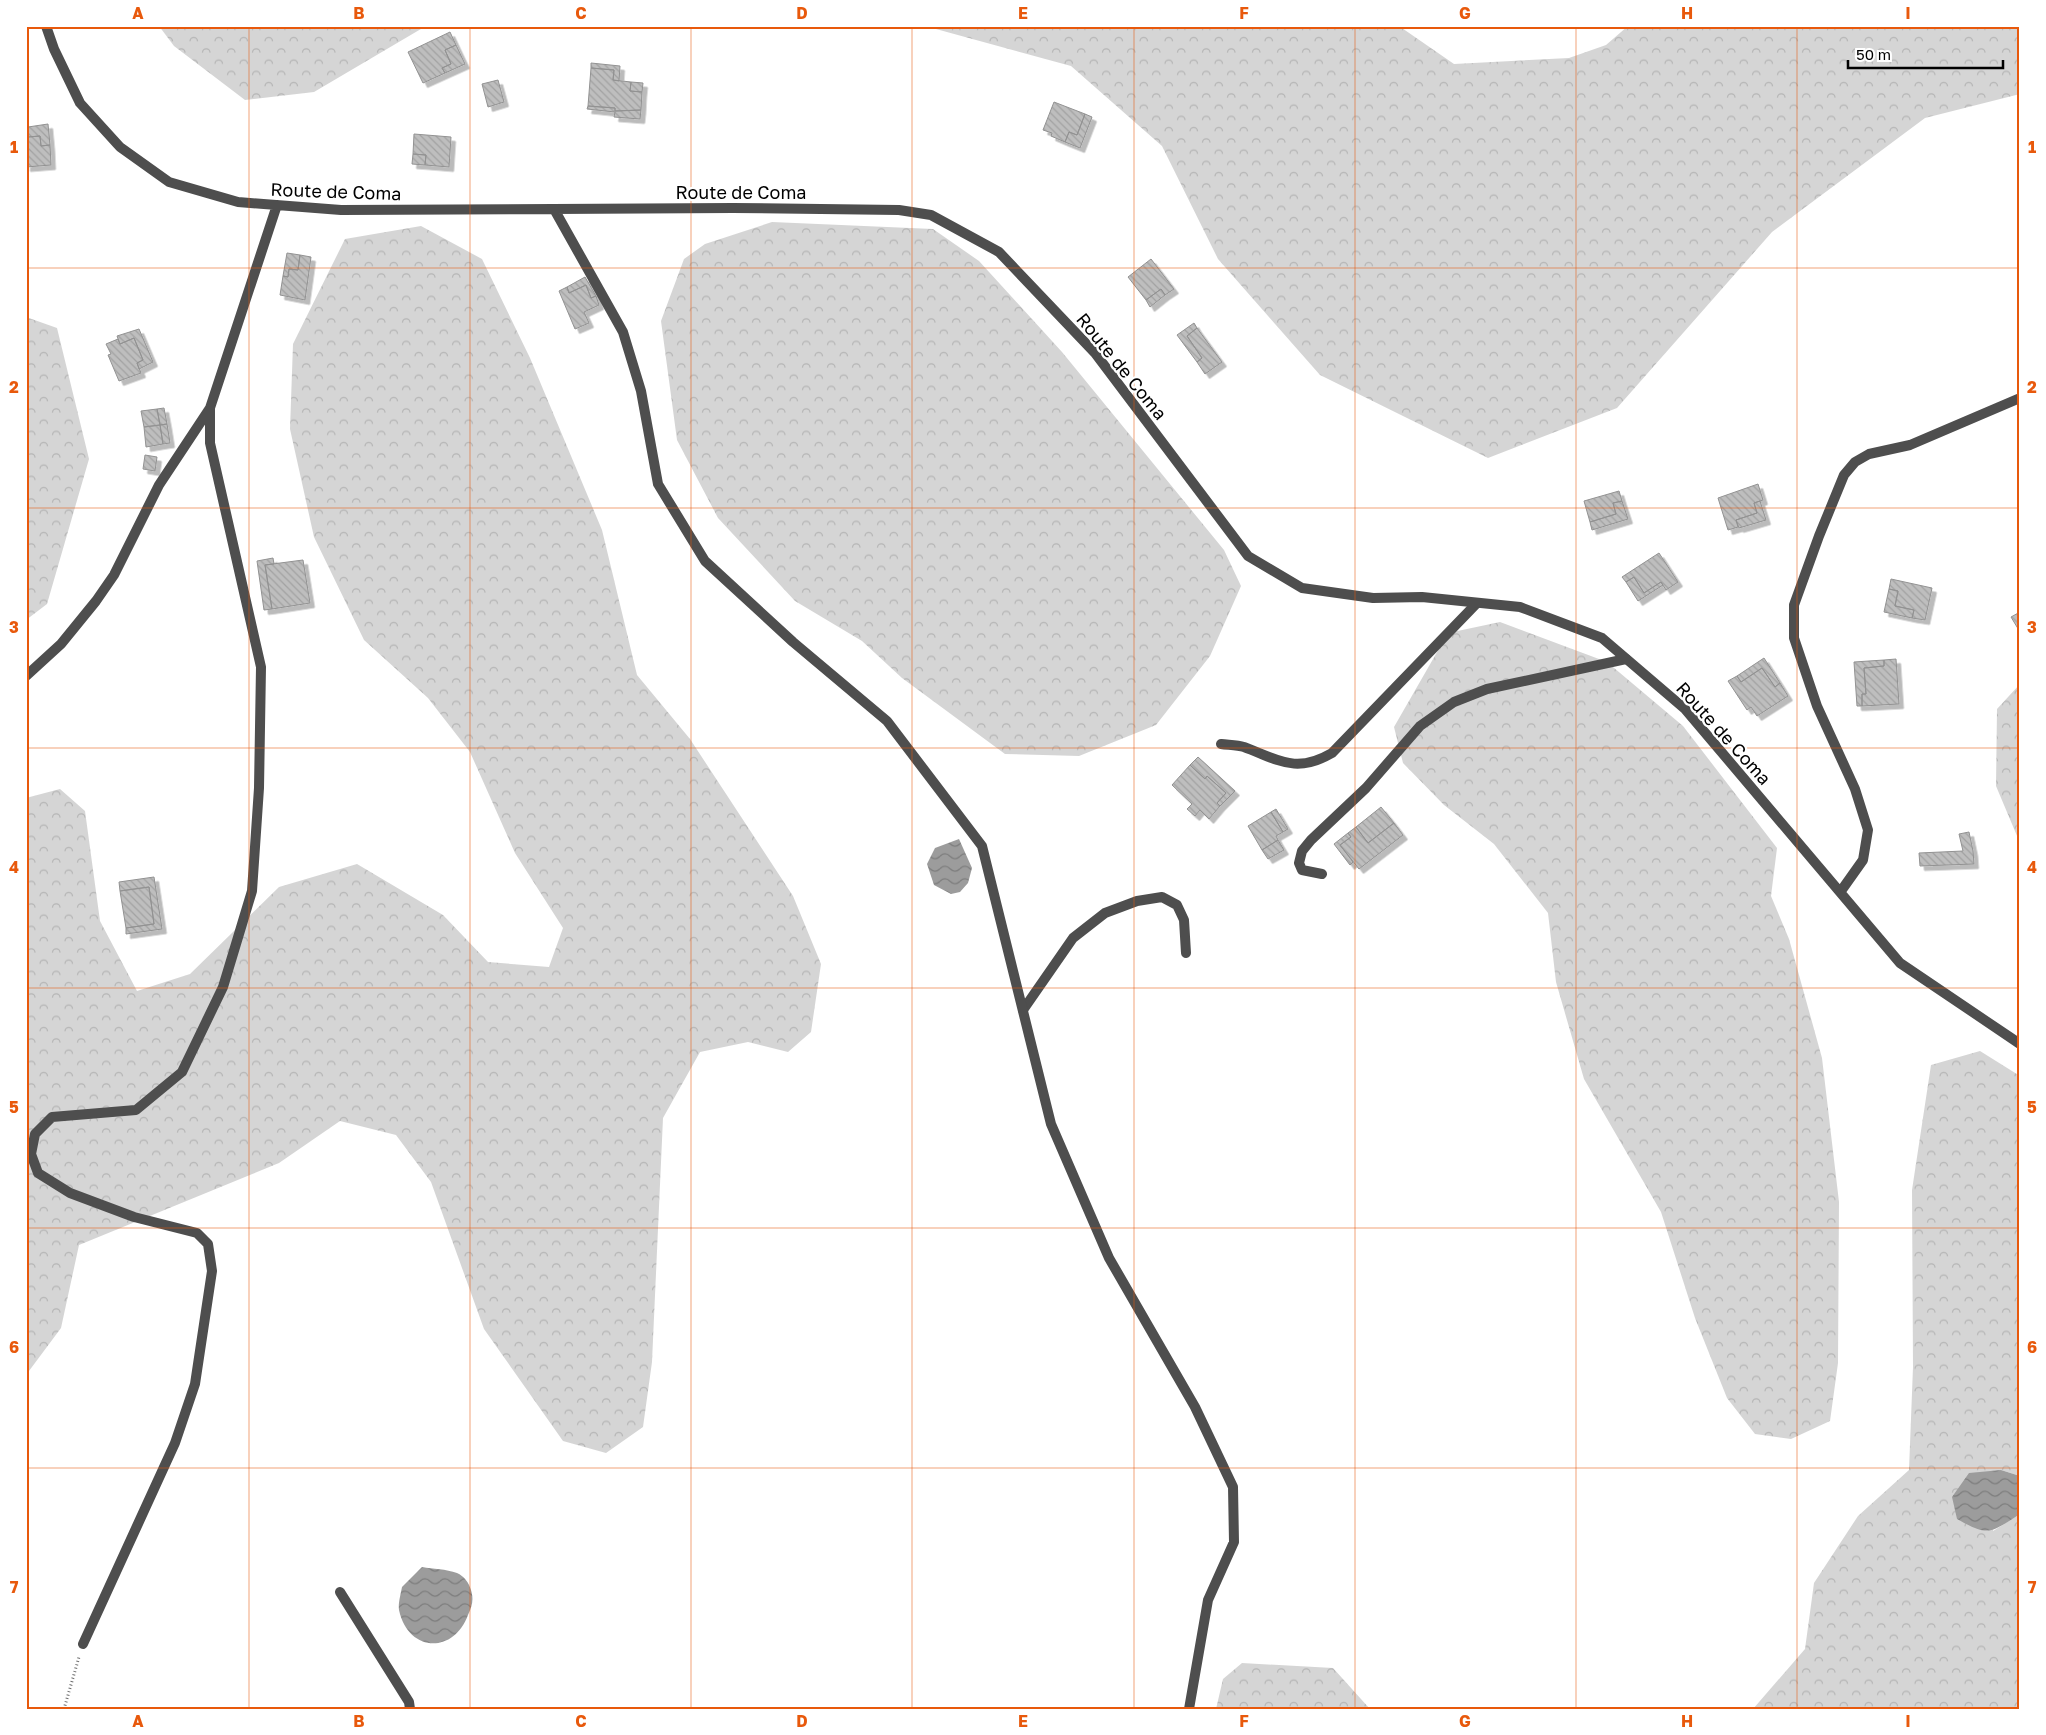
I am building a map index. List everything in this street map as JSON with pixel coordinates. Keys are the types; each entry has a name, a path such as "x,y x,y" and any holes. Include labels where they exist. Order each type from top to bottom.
{"street":[{"name":"Route de Coma","path":"46,26 54,49 80,103 120,147 169,182 238,202 341,210 733,208 899,210 931,215 999,252 1096,353 1248,556 1302,588 1372,598 1422,597 1520,607 1602,638 1685,709 1841,891 1900,964 2020,1044"},
{"path":"26,676 61,644 96,601 114,575 158,485 210,408 277,205"},
{"path":"554,209 623,332 642,391 658,484 705,561 793,642 887,722 982,846 1051,1124 1109,1258 1196,1407 1233,1487 1234,1542 1208,1600 1189,1709"},
{"path":"1841,891 1863,860 1868,830 1855,789 1817,706 1794,638 1794,605 1819,536 1844,475 1855,462 1869,454 1895,449 1919,441 2020,398"},
{"path":"83,1644 175,1443 195,1384 212,1271 208,1244 197,1232 134,1217 70,1193 38,1173 31,1154 34,1134 52,1117 136,1110 182,1072 223,987 252,891 259,788 261,667 210,443 210,408"},
{"path":"1221,744 1242,746 1274,760 1295,765 1316,762 1332,753 1477,603"},
{"path":"1322,874 1302,870 1299,863 1302,851 1310,840 1366,788 1420,726 1454,702 1487,689 1626,659"},
{"path":"1023,1010 1073,938 1105,913 1137,901 1162,897 1177,905 1184,920 1186,953"},
{"path":"340,1592 409,1702 410,1709"}],"path":[{"path":"64,1709 83,1644"}],"green space":[{"path":"159,26 426,26 314,92 245,100 174,46"},
{"path":"925,26 1399,26 1454,64 1569,58 1606,45 1628,26 2020,26 2020,94 1925,118 1772,232 1617,408 1488,458 1320,375 1218,259 1162,146 1071,66"},
{"path":"772,222 933,229 979,261 1062,352 1224,550 1241,586 1210,656 1156,725 1079,756 1005,754 902,678 862,641 795,601 718,518 677,440 661,321 684,259 705,244"},
{"path":"421,226 482,259 530,358 602,530 637,675 690,739 793,896 821,964 811,1032 788,1052 748,1042 700,1052 663,1118 652,1362 643,1427 606,1453 563,1441 484,1329 431,1182 396,1135 340,1121 279,1163 79,1245 61,1328 26,1375 26,798 60,789 85,811 100,921 137,991 190,974 279,887 357,864 443,915 488,962 549,967 563,928 515,853 470,752 428,698 364,640 314,537 290,429 293,344 345,239"},
{"path":"26,317 57,328 89,459 47,604 26,620"},
{"path":"1500,622 1607,662 1683,726 1777,848 1771,896 1789,939 1822,1058 1839,1202 1838,1363 1830,1421 1791,1439 1755,1434 1727,1398 1695,1318 1661,1212 1584,1079 1556,982 1548,913 1494,844 1444,805 1403,763 1394,727 1448,633"},
{"path":"2020,684 2020,843 1996,786 1997,709"},
{"path":"1980,1051 2020,1076 2020,1476 2001,1470 1993,1531 2020,1514 2020,1709 1753,1709 1805,1649 1814,1583 1858,1516 1909,1470 1913,1367 1912,1190 1931,1065"},
{"path":"1242,1663 1333,1668 1370,1709 1216,1709 1223,1679"}],"water":[{"path":"959,839 972,868 968,883 960,892 951,894 934,885 927,864 935,848"},
{"path":"2001,1470 2020,1476 2020,1514 1995,1529 1989,1530 1976,1528 1957,1519 1952,1497 1969,1473"},
{"path":"422,1567 457,1573 466,1580 471,1590 471,1606 461,1628 452,1637 442,1642 431,1643 421,1641 411,1634 404,1624 399,1610 402,1587"}],"building":[{"path":"450,32 456,45 445,50 451,64 442,68 445,73 423,83 408,52"},
{"path":"456,45 465,64 445,73 442,68 451,64 445,50"},
{"path":"591,63 620,66 619,81 613,80 614,70 591,68"},
{"path":"591,68 614,70 613,80 631,82 630,91 642,92 641,110 615,111 615,108 588,106"},
{"path":"498,80 504,102 488,107 482,84"},
{"path":"631,82 643,83 642,92 630,91"},
{"path":"1054,102 1085,114 1077,135 1069,132 1065,142 1051,136 1052,133 1043,130"},
{"path":"588,106 615,108 615,111 641,110 640,119 614,117 615,112 587,109"},
{"path":"1085,114 1092,117 1080,148 1065,142 1069,132 1077,135"},
{"path":"48,124 50,145 41,146 40,136 28,137 28,127"},
{"path":"26,127 28,127 28,137 40,136 41,146 50,145 51,165 26,167"},
{"path":"414,134 451,137 449,167 425,165 426,155 413,154"},
{"path":"413,154 426,155 425,165 412,164"},
{"path":"287,253 300,255 298,270 289,269 288,277 283,276"},
{"path":"300,255 311,257 305,300 280,295 283,276 288,277 289,269 298,270"},
{"path":"1151,259 1174,289 1165,295 1161,289 1146,300 1128,277"},
{"path":"585,277 596,296 591,298 586,285 569,293 567,287"},
{"path":"586,285 591,298 596,296 599,305 584,312 589,323 575,329 559,291 567,287 569,293"},
{"path":"1161,289 1165,295 1150,307 1146,300"},
{"path":"1194,323 1197,328 1187,336 1202,358 1197,362 1177,335"},
{"path":"1197,328 1222,362 1205,374 1197,362 1202,358 1187,336"},
{"path":"139,329 153,362 139,369 137,363 143,360 134,338 120,344 117,336"},
{"path":"134,338 143,360 137,363 141,373 119,381 108,355 111,354 106,344 118,339 120,344"},
{"path":"164,408 167,424 160,425 157,409"},
{"path":"157,409 160,425 144,427 141,411"},
{"path":"167,424 170,443 163,444 160,425"},
{"path":"160,425 163,444 146,447 144,427"},
{"path":"145,455 157,457 155,471 143,469"},
{"path":"1758,484 1763,500 1754,503 1757,513 1736,520 1738,527 1728,530 1718,498"},
{"path":"1619,491 1622,501 1613,503 1616,514 1590,522 1584,501"},
{"path":"1622,501 1628,519 1592,530 1590,522 1616,514 1613,503"},
{"path":"1760,501 1766,520 1739,528 1736,520 1757,513 1754,503"},
{"path":"1659,553 1678,582 1666,590 1661,582 1644,593 1634,577 1626,582 1622,577"},
{"path":"273,558 274,564 265,565 272,609 264,610 257,561"},
{"path":"303,560 310,603 272,609 265,565"},
{"path":"1634,577 1644,593 1661,582 1663,585 1638,601 1626,582"},
{"path":"1891,579 1932,588 1925,620 1912,618 1914,610 1895,606 1898,591 1889,589"},
{"path":"1889,589 1898,591 1895,606 1914,610 1912,618 1884,612"},
{"path":"2020,612 2020,632 2011,617"},
{"path":"1764,658 1780,683 1775,687 1762,668 1741,682 1737,676"},
{"path":"1896,659 1899,704 1862,706 1862,694 1866,694 1864,668 1884,666 1884,660"},
{"path":"1884,660 1884,666 1864,668 1866,694 1862,694 1862,706 1857,706 1854,662"},
{"path":"1762,668 1775,687 1780,683 1788,696 1757,716 1751,707 1747,710 1728,681 1737,676 1741,682"},
{"path":"1198,757 1235,791 1220,806 1217,803 1226,793 1207,776 1205,779 1190,765"},
{"path":"1190,765 1205,779 1207,776 1226,793 1217,803 1220,806 1209,819 1200,810 1195,816 1187,809 1192,804 1172,785"},
{"path":"1381,807 1394,823 1368,843 1356,827"},
{"path":"1276,809 1288,829 1283,832 1271,812"},
{"path":"1271,812 1283,832 1276,836 1278,840 1262,850 1248,826"},
{"path":"1394,823 1403,835 1359,869 1340,845 1351,837 1348,833 1356,827 1368,843"},
{"path":"1969,832 1974,864 1920,866 1919,853 1963,851 1959,834"},
{"path":"1348,833 1351,837 1340,845 1353,862 1350,865 1334,844"},
{"path":"1278,840 1284,850 1268,859 1262,850"},
{"path":"154,877 162,929 126,934 126,928 154,924 149,887 120,891 119,882"},
{"path":"149,887 154,924 126,928 120,891"}]}
